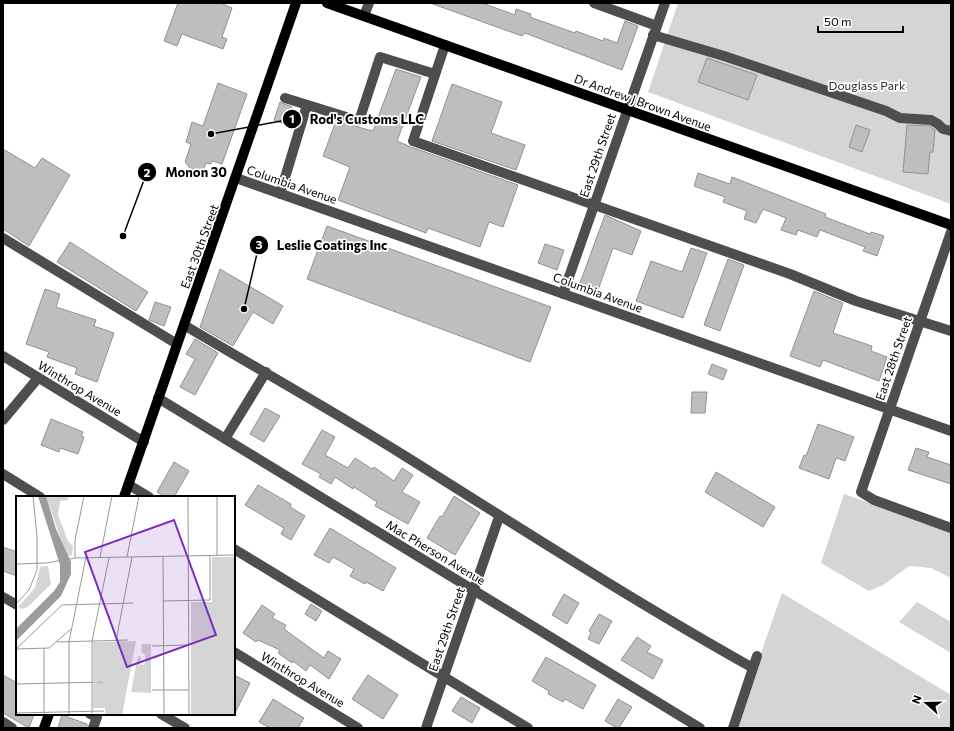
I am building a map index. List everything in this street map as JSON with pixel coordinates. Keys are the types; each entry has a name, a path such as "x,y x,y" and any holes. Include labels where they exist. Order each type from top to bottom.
{"main road":[{"name":"East 30th Street","path":"124,496 296,3"},
{"name":"Dr Andrew J Brown Avenue","path":"333,4 951,225"},
{"path":"44,728 49,715"}],"street":[{"path":"364,16 369,3"},
{"path":"594,3 655,30 724,56 886,111 900,118 931,120 943,129 951,131"},
{"name":"East 29th Street","path":"563,294 626,110 665,3"},
{"path":"445,45 413,141 790,274 856,301 951,331"},
{"path":"285,98 359,121 380,57 435,74"},
{"path":"280,194 307,105"},
{"name":"Columbia Avenue","path":"236,178 951,431"},
{"name":"East 28th Street","path":"951,232 861,492 874,500 951,528"},
{"path":"3,238 177,344"},
{"path":"184,325 266,372 405,456 499,517 753,668"},
{"name":"Winthrop Avenue","path":"3,356 144,442"},
{"path":"225,439 266,372"},
{"path":"3,420 38,378"},
{"name":"Mac Pherson Avenue","path":"158,398 700,728"},
{"path":"3,474 38,496"},
{"path":"128,484 147,496"},
{"name":"East 29th Street","path":"426,728 499,517"},
{"path":"235,550 528,728"},
{"path":"3,597 16,604"},
{"name":"Winthrop Avenue","path":"235,653 358,728"},
{"path":"732,728 757,656"},
{"path":"92,715 97,717 93,728"},
{"path":"163,715 185,728"},
{"path":"3,722 12,728"}],"green space":[{"name":"Douglass Park","path":"678,3 951,3 951,204 648,92"},
{"path":"844,494 951,532 951,578 931,568 909,566 883,585 869,591 821,563"},
{"path":"782,593 951,695 951,728 737,728"},
{"path":"917,602 951,622 951,653 899,622"}],"building":[{"path":"178,3 220,3 232,8 222,37 227,39 223,49 182,34 177,46 164,41"},
{"path":"430,3 482,3 515,15 516,9 531,14 530,17 575,33 576,31 603,41 604,38 617,43 625,21 638,26 622,70 525,33 522,36"},
{"path":"707,58 757,75 748,100 698,82"},
{"path":"396,69 421,77 397,141 518,185 503,227 489,222 480,247 428,228 426,233 338,200 350,167 323,156 336,121 373,131"},
{"path":"218,83 247,94 222,164 212,161 211,164 206,163 202,173 190,168 185,162 191,144 186,142 192,122 203,126"},
{"path":"452,84 502,102 491,133 525,145 516,170 432,141"},
{"path":"280,102 292,107 286,125 274,120"},
{"path":"856,125 870,130 862,152 849,147"},
{"path":"907,125 929,126 935,130 933,152 930,152 928,174 903,172"},
{"path":"3,149 35,168 42,158 70,175 29,246 3,229"},
{"path":"698,173 730,184 732,177 826,214 825,217 870,234 871,232 884,236 877,256 863,251 865,247 820,230 817,237 798,230 796,235 781,230 786,218 763,209 756,223 744,219 747,211 723,202 725,197 694,186"},
{"path":"605,215 641,231 632,255 613,248 598,290 580,283"},
{"path":"327,226 551,307 530,362 307,279"},
{"path":"70,242 148,292 136,311 57,262"},
{"path":"545,244 564,250 557,270 538,263"},
{"path":"691,248 707,253 683,318 636,301 651,261 682,272"},
{"path":"728,259 744,265 720,331 704,325"},
{"path":"220,269 283,306 273,324 253,312 233,346 200,327"},
{"path":"45,289 60,294 56,307 96,320 94,326 114,333 97,382 75,374 77,368 47,357 49,352 26,344"},
{"path":"814,291 843,303 833,333 872,346 871,351 887,357 879,381 823,360 820,367 790,356"},
{"path":"155,302 171,307 164,326 149,320"},
{"path":"195,339 218,353 195,395 180,387 195,359 186,354"},
{"path":"712,364 727,370 723,380 708,374"},
{"path":"692,392 707,392 705,413 691,413"},
{"path":"265,408 280,416 264,442 250,434"},
{"path":"51,419 83,432 81,436 84,437 78,454 60,448 59,452 41,445"},
{"path":"818,424 854,437 845,461 836,458 829,479 799,468 804,455 806,456"},
{"path":"322,430 335,437 325,455 348,468 355,458 372,469 374,467 394,481 402,468 413,475 402,492 420,502 408,524 375,506 377,502 354,487 353,489 335,477 331,484 319,477 321,474 302,464"},
{"path":"916,448 929,452 927,457 951,465 951,484 908,470"},
{"path":"174,462 189,471 175,496 163,496 157,492"},
{"path":"716,472 775,507 763,527 705,492"},
{"path":"258,485 291,504 290,507 305,516 291,540 281,534 284,528 245,505"},
{"path":"454,496 480,513 455,555 427,538 440,516 442,517"},
{"path":"330,528 396,568 383,591 350,576 354,569 333,557 329,563 314,555"},
{"path":"3,547 16,552 16,576 3,571"},
{"path":"564,594 579,603 567,624 552,615"},
{"path":"311,604 322,611 316,621 305,614"},
{"path":"262,605 275,614 272,618 286,625 284,629 324,658 328,651 341,659 329,679 310,665 306,671 293,661 292,663 278,653 280,650 258,640 256,642 243,633"},
{"path":"599,614 612,621 599,644 588,639 591,633 589,631"},
{"path":"637,637 651,646 647,652 663,660 653,679 621,660"},
{"path":"546,657 596,685 583,709 565,699 563,702 548,694 549,691 532,681"},
{"path":"3,675 16,682 16,715 34,715 29,728 3,713"},
{"path":"368,675 398,695 383,719 352,699"},
{"path":"235,676 250,683 235,713"},
{"path":"461,697 480,708 472,723 452,711"},
{"path":"273,699 304,718 298,728 270,728 259,722"},
{"path":"618,699 632,707 619,728 617,728 605,721"},
{"path":"62,715 87,724 87,728 58,728"}],"place":[{"name":"Rod's Customs LLC","path":"211,134"},
{"name":"Monon 30","path":"123,236"},
{"name":"Leslie Coatings Inc","path":"244,309"}]}
